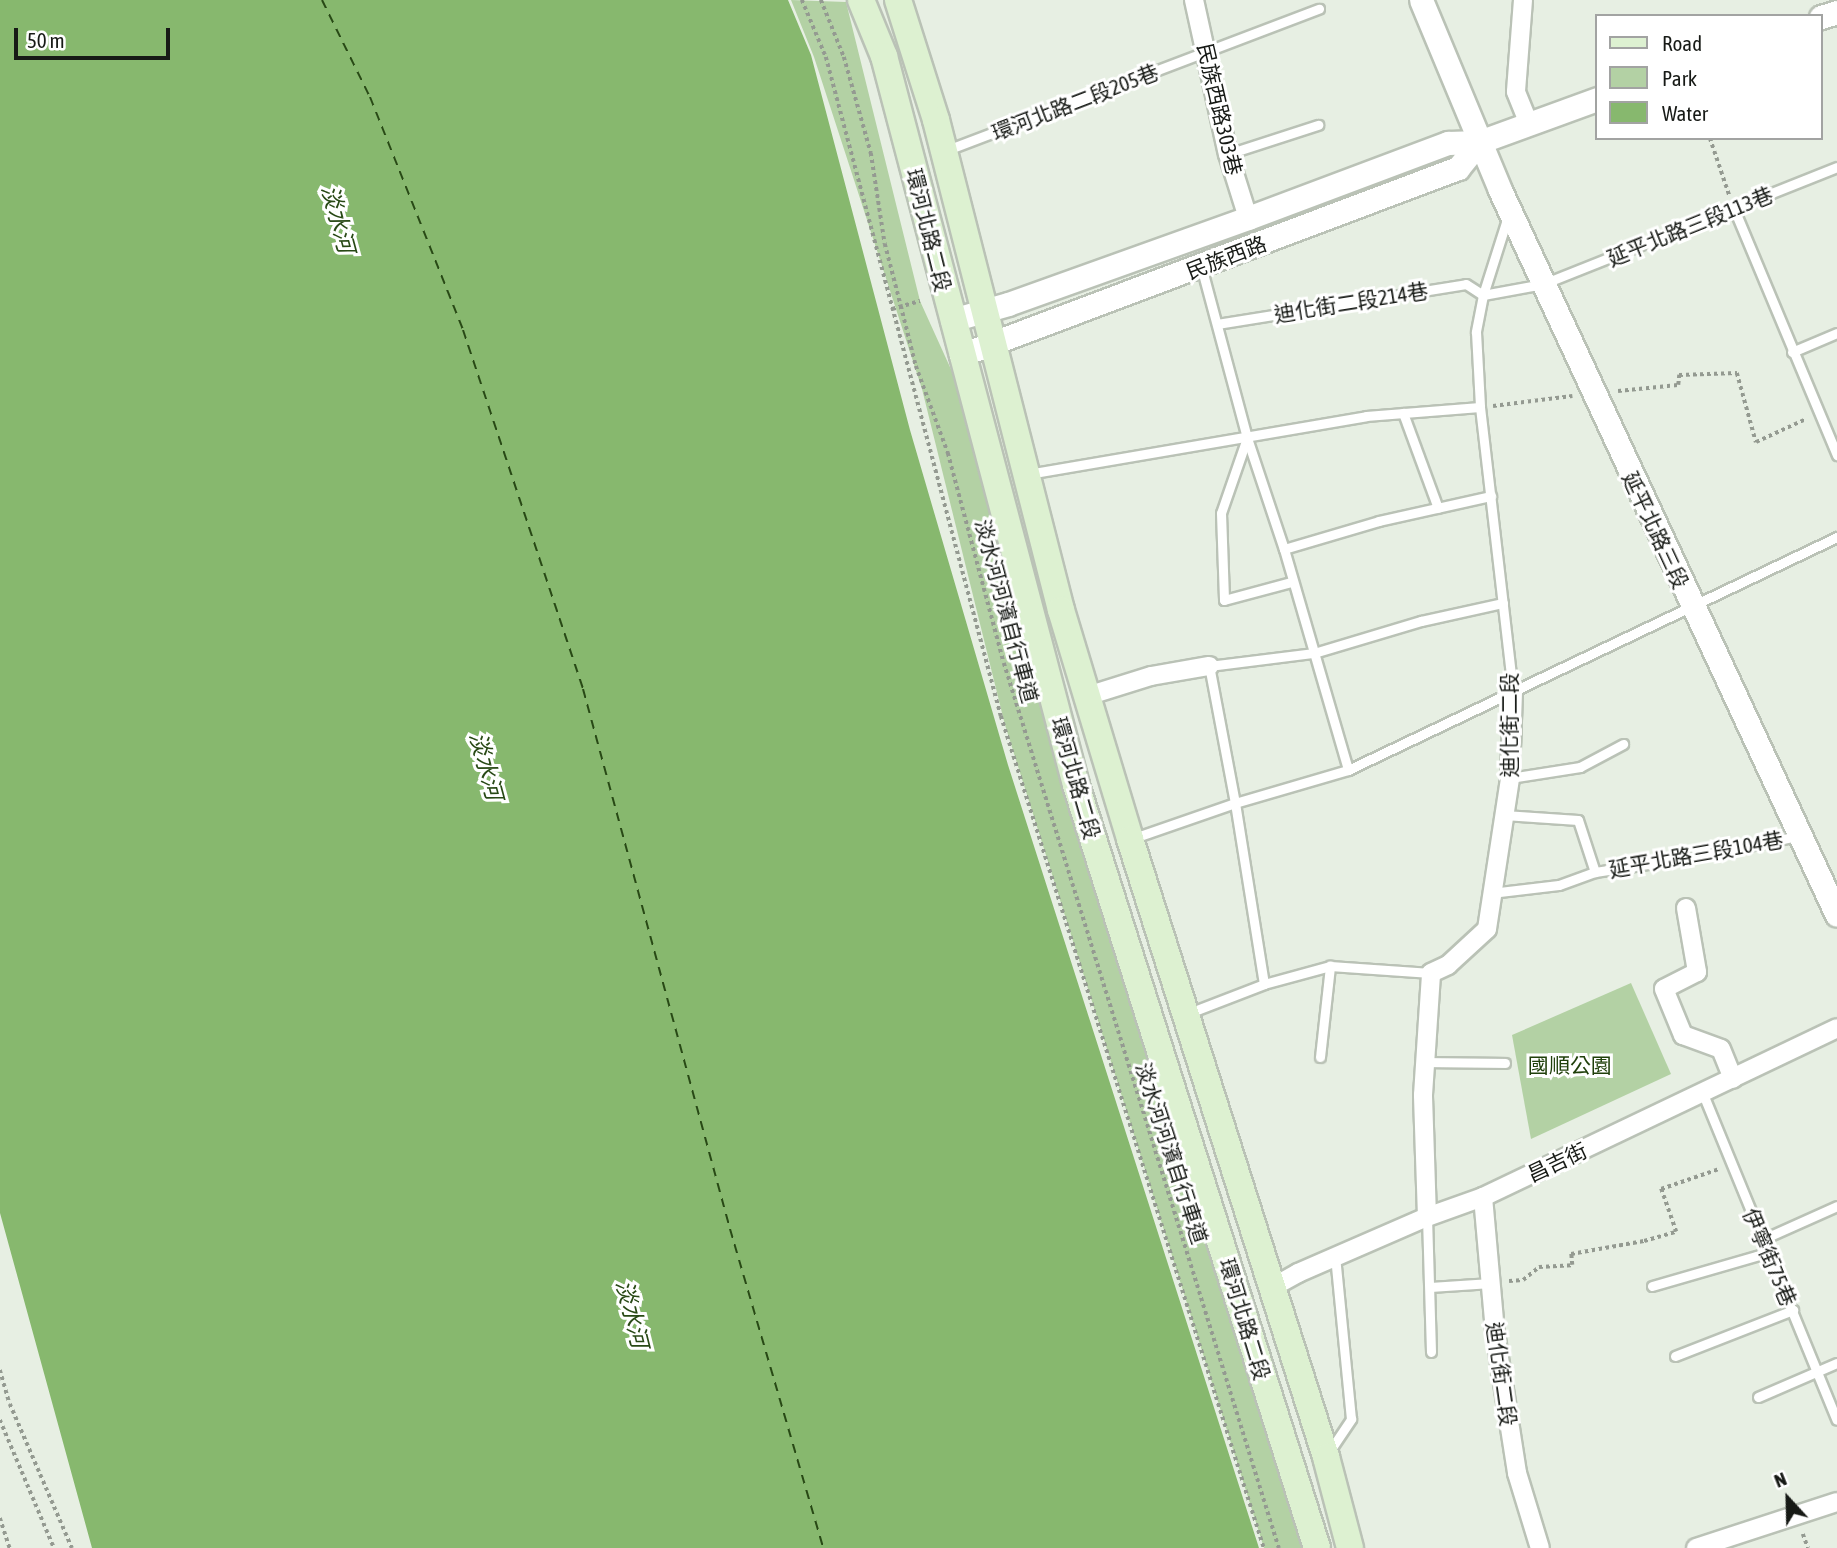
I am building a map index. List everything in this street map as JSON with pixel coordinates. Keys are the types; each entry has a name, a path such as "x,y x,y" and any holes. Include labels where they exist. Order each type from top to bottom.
{"main road":[{"name":"環河北路二段","path":"861,0 884,56 1076,785 1317,1548"},
{"name":"環河北路二段","path":"899,0 916,49 1061,610 1130,839 1326,1457 1350,1548"}],"street":[{"name":"民族西路303巷","path":"1194,0 1228,154 1248,218"},
{"name":"延平北路三段","path":"1421,0 1509,211 1691,607 1837,915"},
{"path":"1523,0 1516,92 1529,124"},
{"name":"民族西路","path":"952,320 985,311 1248,218 1448,143 1479,142 1596,99"},
{"name":"民族西路","path":"961,355 1458,168 1479,142"},
{"path":"1087,696 1151,676 1209,666"},
{"name":"迪化街二段","path":"1431,973 1448,965 1487,929 1510,778 1513,693"},
{"path":"1686,908 1697,972 1664,989 1683,1035 1721,1049 1734,1079"},
{"path":"1427,1217 1425,1062 1431,973"},
{"name":"昌吉街","path":"1273,1287 1427,1217 1483,1197 1837,1028"},
{"name":"迪化街二段","path":"1483,1197 1495,1332 1517,1473 1540,1548"},
{"path":"1696,1548 1837,1502"}],"lane":[{"name":"環河北路二段205巷","path":"943,151 1319,9"},
{"path":"1228,154 1318,125"},
{"name":"延平北路三段113巷","path":"1483,295 1543,284 1837,167"},
{"path":"1734,209 1837,455"},
{"name":"迪化街二段","path":"1509,211 1483,295 1476,332 1480,407 1513,693"},
{"path":"1201,266 1247,438 1348,770"},
{"name":"迪化街二段214巷","path":"1217,324 1466,285 1483,295"},
{"path":"1792,352 1837,334"},
{"path":"1027,474 1247,438 1366,415 1480,407"},
{"path":"1403,413 1438,508"},
{"path":"1247,438 1221,513 1224,600 1291,582"},
{"path":"1283,550 1379,520 1491,496"},
{"path":"1130,839 1236,803 1348,770 1837,537"},
{"path":"1264,984 1236,803 1209,666 1314,653 1421,621 1503,603"},
{"path":"1510,778 1580,766 1623,744"},
{"name":"延平北路三段104巷","path":"1504,815 1578,820 1595,872 1695,857 1800,836"},
{"path":"1491,893 1559,885 1595,872"},
{"path":"1320,1057 1330,966"},
{"path":"1187,1014 1264,984 1330,966 1431,973"},
{"path":"1425,1062 1505,1063"},
{"name":"伊寧街75巷","path":"1703,1094 1766,1253 1793,1310 1837,1420"},
{"path":"1761,1240 1837,1206"},
{"path":"1427,1217 1431,1352"},
{"path":"1652,1286 1766,1253"},
{"path":"1326,1457 1351,1419 1335,1257"},
{"path":"1430,1287 1491,1283"},
{"path":"1675,1356 1793,1310"},
{"path":"1758,1396 1837,1363"}],"path":[{"path":"802,0 825,57 1001,716 1264,1548"},
{"name":"淡水河河濱自行車道","path":"821,0 844,57 871,153 885,244 916,366 948,453 1004,663 1279,1548"},
{"path":"1711,140 1734,209"},
{"path":"891,309 920,302"},
{"path":"1480,407 1678,385 1679,375 1737,373 1756,442 1818,413"},
{"path":"1491,1283 1522,1280 1539,1267 1572,1265 1571,1254 1644,1241 1676,1232 1661,1189 1731,1166"},
{"path":"0,1370 10,1404 72,1548"},
{"path":"0,1420 54,1548"},
{"path":"0,1518 10,1548"}],"green space":[{"path":"791,0 846,2 920,301 959,387 1225,1304 1307,1548 1264,1548 1005,725 922,389 814,57"},
{"name":"國順公園","path":"1631,983 1671,1074 1531,1139 1512,1035"}],"water":[{"name":"淡水河","path":"0,0 788,0 811,55 910,430 1008,765 1259,1548 92,1548 0,1213"}],"ferry route":[{"path":"322,0 370,97 463,330 583,689 730,1229 823,1548"}]}
